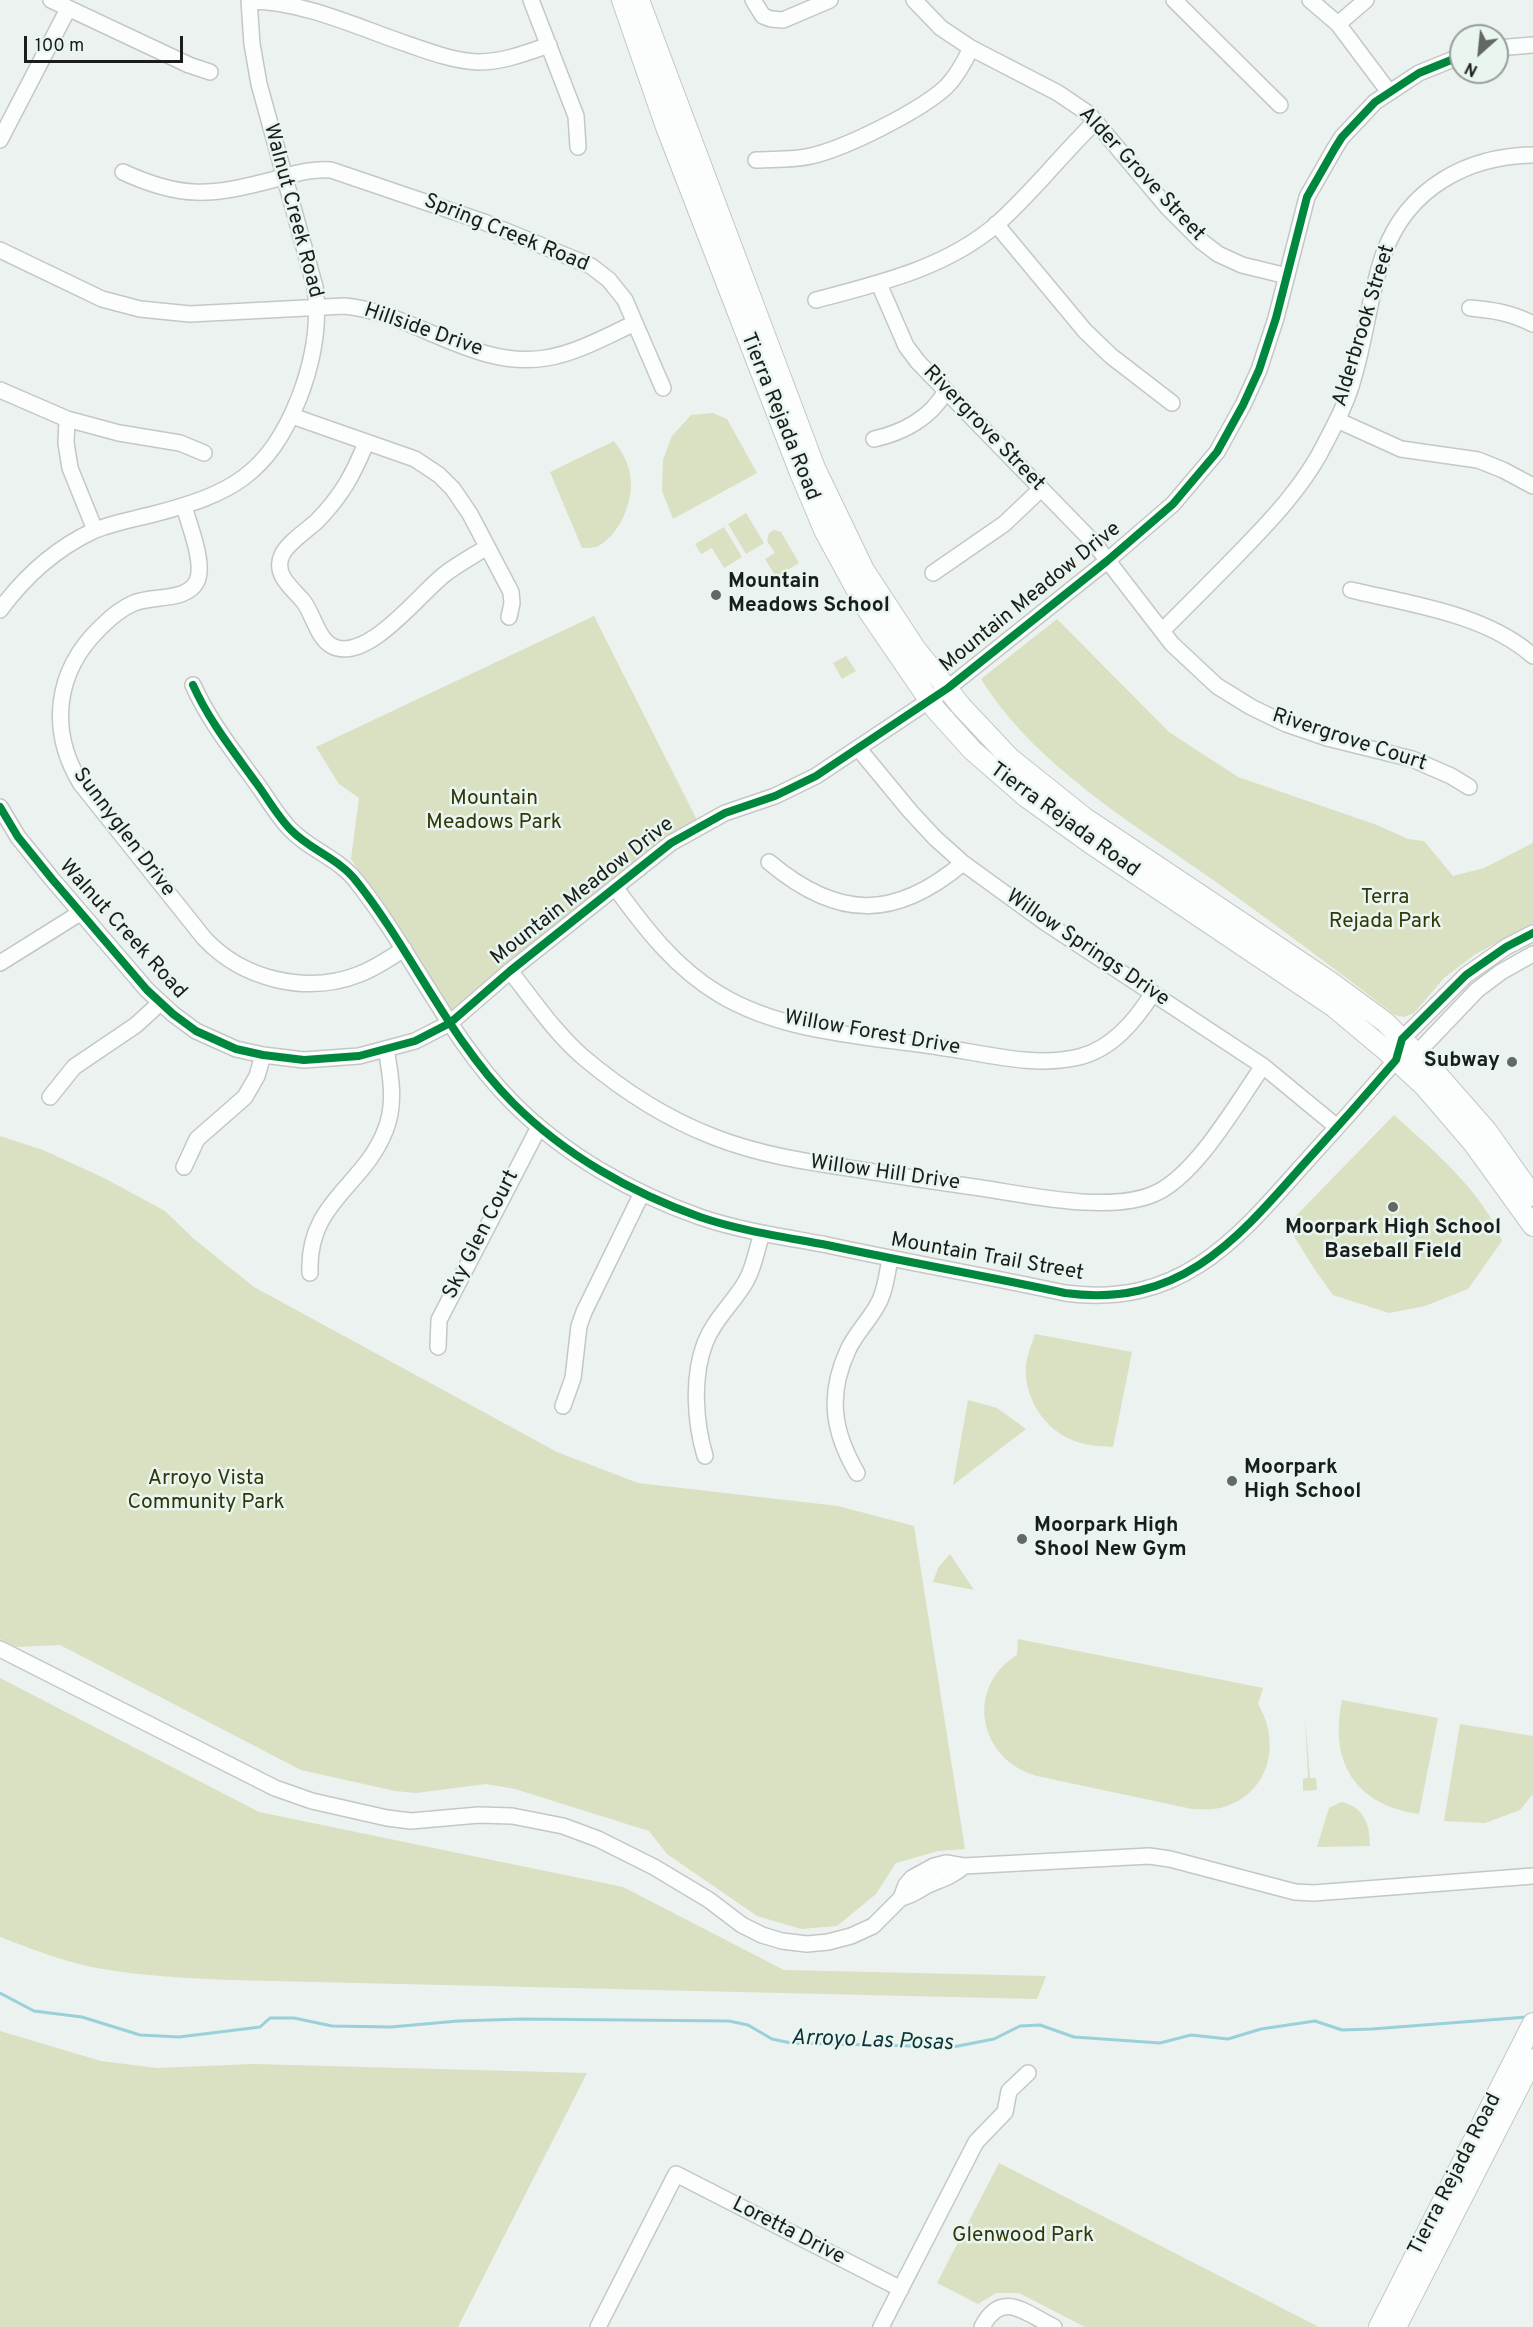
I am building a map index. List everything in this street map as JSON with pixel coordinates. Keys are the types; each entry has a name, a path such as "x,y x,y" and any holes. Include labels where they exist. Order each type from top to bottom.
{"main road":[{"name":"Tierra Rejada Road","path":"622,0 674,148 812,502 835,552 861,599 928,700 972,750 1026,797 1090,843 1334,1007 1396,1060 1425,1087 1473,1143 1533,1226"},
{"name":"Tierra Rejada Road","path":"639,0 814,468 864,570 900,628 961,706 1010,758 1052,793 1084,818 1329,981 1384,1022 1417,1053 1487,1131 1533,1196"},
{"name":"Tierra Rejada Road","path":"1396,2327 1526,2061 1533,2023"},
{"name":"Tierra Rejada Road","path":"1378,2327 1526,2061"}],"street":[{"path":"51,0 189,66 210,72"},
{"path":"249,0 299,8 422,49 469,61 503,59 549,45"},
{"name":"Walnut Creek Road","path":"3,600 52,555 95,530 184,506 225,489 255,469 270,454 292,416 310,364 318,309 315,287 259,84 252,44 249,0"},
{"path":"531,0 576,116 579,147"},
{"path":"753,0 759,11 767,18 783,20 830,0"},
{"name":"Alder Grove Street","path":"914,0 941,28 970,48 1058,93 1089,114 1168,208 1201,241 1218,254 1242,265 1287,276"},
{"path":"1174,0 1280,105"},
{"path":"1310,0 1338,24 1389,92"},
{"path":"1338,24 1366,0"},
{"path":"0,140 68,9"},
{"path":"1509,47 1533,45"},
{"path":"756,160 809,156 826,152 864,135 931,99 947,86 958,72 970,48"},
{"name":"Mountain Meadow Drive","path":"450,1023 510,971 657,852 725,813 786,791 816,776 948,688 1107,561 1173,504 1217,452 1244,405 1259,370 1276,318 1307,197 1320,172 1342,137 1375,102 1419,73 1449,61"},
{"path":"816,300 879,284 927,267 975,239 996,224 1040,182 1096,121"},
{"name":"Alderbrook Street","path":"1162,631 1282,508 1309,471 1337,420 1354,378 1385,251 1406,212 1429,188 1466,167 1501,157 1533,155"},
{"name":"Spring Creek Road","path":"123,172 173,190 213,193 231,191 313,170 342,173 484,222 574,257 591,266 613,285 625,300 663,388"},
{"path":"996,224 1085,332 1111,356 1172,403"},
{"name":"Hillside Drive","path":"0,250 102,299 140,309 190,315 344,306 365,308 487,353 511,359 528,360 557,356 635,323"},
{"name":"Rivergrove Street","path":"879,284 906,345 945,392 1094,543 1107,561"},
{"path":"1470,308 1500,311 1533,324"},
{"path":"0,390 67,419 119,433 180,443 204,453"},
{"path":"873,439 899,433 908,428 939,403 945,392"},
{"path":"292,416 415,459 439,475 453,489 470,514 511,592 512,603 509,617"},
{"path":"67,419 66,443 70,468 95,530"},
{"path":"1337,420 1401,449 1478,460 1533,486"},
{"path":"366,443 353,476 345,489 332,506 284,552 280,565 280,572 287,585 310,611 326,641 343,650 351,650 363,644 403,615 444,574 487,547"},
{"path":"933,573 1004,524 1041,489"},
{"name":"Sunnyglen Drive","path":"184,506 200,564 198,579 194,586 180,594 144,600 125,608 109,619 84,645 66,679 60,717 62,741 72,769 103,812 204,938 217,952 231,961 273,979 296,983 327,983 361,974 404,949"},
{"name":"Rivergrove Court","path":"1107,561 1172,644 1209,679 1251,707 1307,732 1412,759 1451,776 1469,788"},
{"path":"1351,590 1469,620 1516,643 1533,656"},
{"name":"Mountain Trail Street","path":"193,685 214,724 290,829 345,869 356,880 481,1068 539,1127 589,1163 642,1193 702,1218 762,1233 890,1259 1077,1294 1106,1295 1149,1289 1175,1279 1193,1269 1250,1225 1396,1060 1402,1039 1477,965 1533,933"},
{"name":"Willow Springs Drive","path":"858,748 910,811 963,863 1043,921 1263,1066 1337,1127"},
{"name":"Walnut Creek Road","path":"0,808 18,837 80,913 160,1003 196,1031 236,1048 263,1055 304,1060 338,1058 386,1049 415,1041 450,1023"},
{"path":"769,862 787,877 813,893 837,901 871,906 909,899 942,880 963,863"},
{"name":"Willow Forest Drive","path":"615,887 661,946 699,980 719,994 754,1011 812,1027 1020,1059 1059,1060 1079,1057 1102,1048 1127,1027 1153,993"},
{"path":"0,963 80,913"},
{"path":"1396,1060 1417,1053 1477,990 1501,972 1533,954"},
{"name":"Willow Hill Drive","path":"510,971 547,1018 582,1056 630,1093 688,1126 747,1149 797,1161 1025,1195 1115,1202 1132,1201 1158,1192 1196,1159 1263,1066"},
{"path":"50,1097 74,1067 136,1025 160,1003"},
{"path":"310,1273 310,1244 328,1207 366,1165 386,1129 392,1094 386,1049"},
{"path":"184,1167 197,1139 245,1097 257,1076 263,1055"},
{"name":"Sky Glen Court","path":"438,1347 439,1320 539,1127"},
{"path":"563,1406 573,1378 579,1326 584,1312 642,1193"},
{"path":"705,1456 697,1430 698,1382 705,1344 711,1330 748,1279 762,1233"},
{"path":"857,1473 839,1439 836,1394 847,1351 880,1301 890,1259"},
{"path":"0,1649 297,1797 411,1821 479,1815 512,1816 563,1826 627,1852 709,1900 742,1925 762,1935 782,1941 807,1944 828,1942 851,1936 873,1926 901,1898 906,1885 912,1878 934,1866 946,1863 964,1866 1149,1856 1170,1859 1295,1892 1314,1893 1533,1876"},
{"path":"881,2327 976,2142 1005,2112 1009,2091 1028,2073"},
{"name":"Loretta Drive","path":"598,2327 676,2174 901,2289"},
{"path":"982,2327 988,2316 996,2308 1003,2306 1014,2307 1054,2327"}],"green space":[{"path":"713,413 727,419 757,473 673,519 662,491 663,460 672,436 691,415"},
{"path":"614,441 626,460 629,470 631,489 629,499 622,520 613,534 596,547 582,548 550,472"},
{"path":"746,513 764,543 746,554 728,524"},
{"path":"724,527 742,557 724,568 712,548 701,554 695,544"},
{"path":"774,530 781,532 799,563 776,577 765,559 775,553 767,541 769,533"},
{"name":"Mountain Meadows Park","path":"594,616 700,826 456,1017 351,859 359,798 339,784 316,747"},
{"name":"Terra Rejada Park","path":"1057,619 1169,732 1238,777 1377,825 1408,839 1424,841 1453,876 1484,868 1533,843 1533,923 1474,955 1444,978 1414,1013 1404,1017 1395,1015 1256,911 1085,789 1028,738 1003,710 981,679"},
{"path":"846,656 856,671 842,679 833,663"},
{"name":"Moorpark High School Baseball Field","path":"1394,1115 1440,1157 1470,1189 1494,1223 1502,1241 1468,1289 1425,1306 1389,1313 1333,1295 1287,1225"},
{"name":"Arroyo Vista Community Park","path":"0,1136 43,1150 104,1178 165,1211 194,1239 254,1287 557,1452 638,1483 838,1506 914,1526 965,1849 938,1851 896,1863 876,1894 837,1926 801,1929 757,1916 667,1854 649,1831 515,1789 486,1784 416,1793 395,1791 301,1770 60,1645 16,1647 0,1639"},
{"path":"1035,1334 1132,1352 1113,1447 1088,1445 1072,1440 1060,1434 1041,1415 1029,1392 1026,1378 1026,1365"},
{"path":"968,1400 997,1408 1026,1429 953,1485"},
{"path":"950,1554 974,1590 933,1582 938,1568"},
{"path":"1018,1639 1263,1688 1258,1704 1269,1735 1269,1751 1260,1780 1237,1802 1217,1809 1192,1809 1037,1776 1017,1768 1002,1755 991,1739 985,1722 985,1704 990,1686 1000,1669 1017,1655"},
{"path":"0,1678 259,1812 623,1887 784,1970 1046,1976 1037,1999 231,1980 130,1973 72,1962 0,1937"},
{"path":"1342,1700 1438,1718 1419,1814 1397,1809 1378,1801 1363,1790 1352,1777 1344,1761 1340,1743 1339,1722"},
{"path":"1305,1715 1310,1778 1316,1778 1317,1790 1303,1791 1303,1779 1308,1778"},
{"path":"1460,1724 1533,1736 1533,1794 1520,1810 1485,1823 1444,1821"},
{"path":"1341,1802 1355,1808 1364,1818 1369,1831 1370,1846 1317,1847 1329,1808"},
{"path":"0,2031 101,2061 157,2068 253,2064 587,2073 458,2327 0,2327"},
{"name":"Glenwood Park","path":"999,2163 1319,2327 1085,2327 1019,2293 996,2293 978,2304 937,2283"}],"waterway":[{"name":"Arroyo Las Posas","path":"0,1993 34,2011 82,2017 140,2035 179,2037 260,2027 270,2018 294,2018 332,2026 391,2027 458,2021 523,2019 729,2021 748,2025 772,2039 791,2043 953,2047 994,2039 1020,2026 1040,2025 1074,2037 1160,2043 1191,2035 1228,2039 1261,2029 1315,2021 1342,2030 1527,2017"}],"cycle path":[{"path":"0,807 18,837 147,990 196,1031 236,1049 304,1060 359,1056 415,1041 450,1023 510,971 671,843 725,813 775,796 816,776 948,688 1107,561 1173,504 1217,452 1259,370 1276,318 1307,197 1335,148 1342,137 1375,102 1419,73 1449,61"},
{"path":"193,685 222,736 286,825 299,837 342,867 357,882 396,937 450,1024 490,1078 533,1122 577,1156 649,1196 716,1222 1065,1293 1105,1295 1140,1290 1172,1280 1200,1264 1227,1244 1277,1194 1396,1060 1402,1039 1466,975 1506,947 1533,933"}],"place":[{"name":"Mountain Meadows School","path":"716,595"},
{"name":"Subway","path":"1512,1062"},
{"name":"Moorpark High School Baseball Field","path":"1393,1207"},
{"name":"Moorpark High School","path":"1232,1481"},
{"name":"Moorpark High Shool New Gym","path":"1022,1539"}]}
